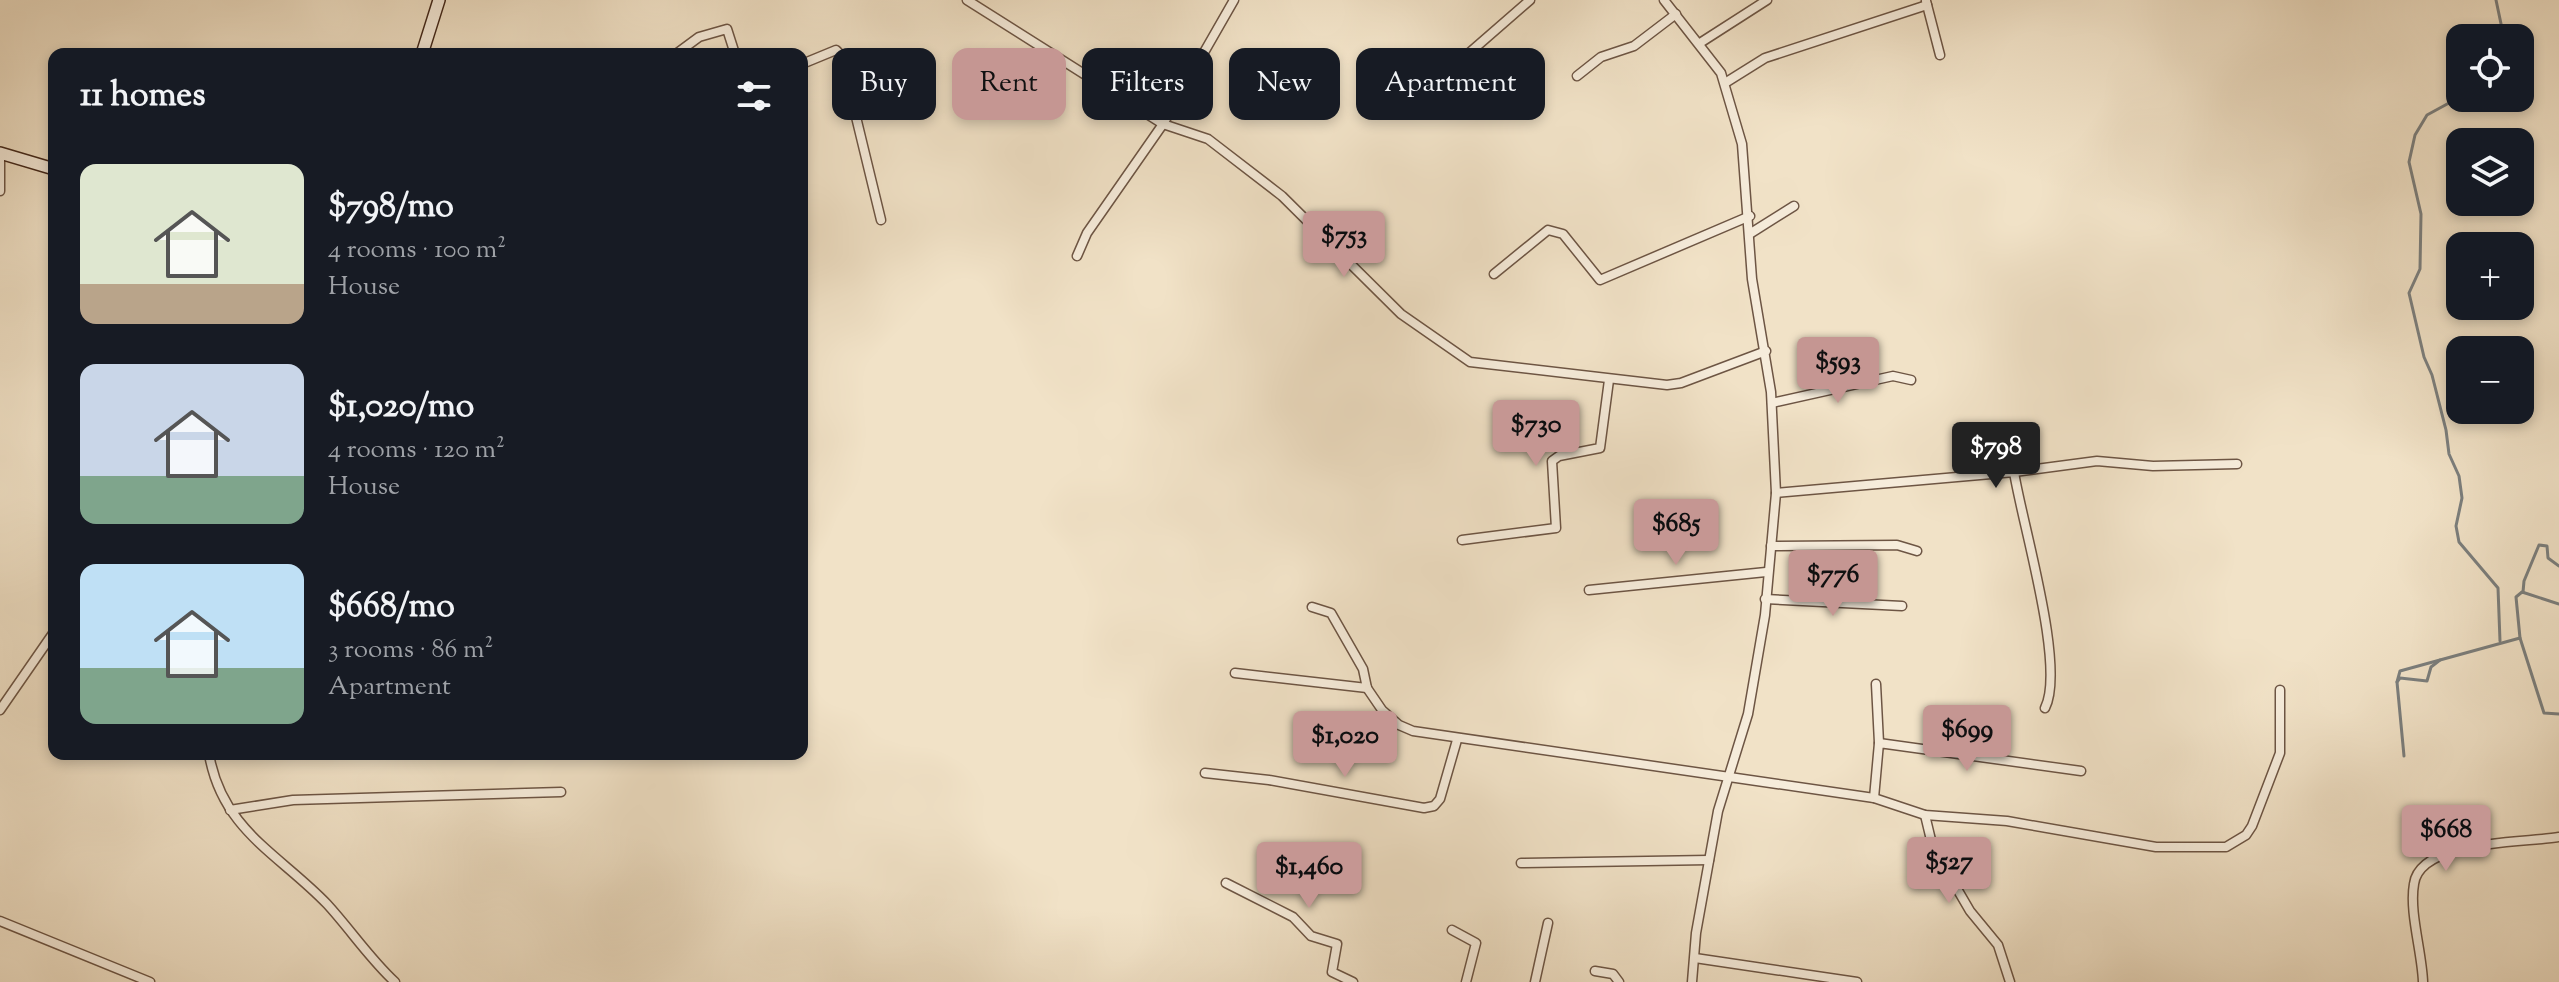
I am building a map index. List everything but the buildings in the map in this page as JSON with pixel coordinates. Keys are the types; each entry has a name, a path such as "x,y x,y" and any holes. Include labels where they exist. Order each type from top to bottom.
{"street":[{"path":"424,48 439,0"},
{"path":"967,0 1163,124 1208,139 1282,196 1401,314 1470,362 1609,380 1681,383 1766,351"},
{"path":"1077,256 1087,233 1163,124 1234,0"},
{"path":"1475,48 1530,0"},
{"path":"1664,0 1700,43 1725,83 1742,144 1750,216 1752,279 1772,403 1776,493 1765,599 1748,714 1709,860 1692,982"},
{"path":"1700,43 1767,0"},
{"path":"1725,83 1765,58 1927,2 1940,55"},
{"path":"1577,76 1601,57 1634,46 1676,14"},
{"path":"684,48 699,37 727,29 733,48"},
{"path":"808,61 824,52 836,50 841,55 881,220"},
{"path":"0,191 0,153 48,167"},
{"path":"1751,233 1794,206"},
{"path":"1494,274 1548,230 1563,234 1600,280 1750,216"},
{"path":"1772,403 1893,376 1911,380"},
{"path":"1462,540 1556,528 1552,461 1559,456 1600,448 1609,380"},
{"path":"1776,493 2014,472 2097,461 2153,466 2237,464"},
{"path":"2014,472 2048,644 2050,680 2045,708"},
{"path":"1771,546 1897,545 1917,551"},
{"path":"1589,590 1766,572"},
{"path":"1765,599 1902,606"},
{"path":"1312,607 1331,613 1363,669 1367,688 1399,725 1431,736 1874,798 1925,815 2007,821 2156,847 2226,847 2246,835 2280,753 2280,690"},
{"path":"1,708 48,641"},
{"path":"1235,673 1367,688"},
{"path":"1874,798 1879,743 1876,684"},
{"path":"1205,773 1269,780 1424,808 1434,806 1440,799 1457,740"},
{"path":"1879,743 2081,771"},
{"path":"210,760 217,786 230,810 269,856 313,890 395,982"},
{"path":"230,810 293,800 561,792"},
{"path":"1925,815 1931,840 1949,875 1970,911 1998,945 2010,982"},
{"path":"2423,982 2413,897 2414,879 2424,866 2454,851 2475,846 2559,837"},
{"path":"1521,863 1709,860"},
{"path":"1226,883 1293,917 1311,936 1337,944 1332,972 1353,982"},
{"path":"0,921 150,982"},
{"path":"1535,982 1548,923"},
{"path":"1452,930 1476,943 1466,982"},
{"path":"1695,958 1857,982"},
{"path":"1595,971 1613,974 1619,982"}],"waterway":[{"path":"2496,0 2501,24"},
{"path":"2446,105 2427,115 2415,135 2409,162 2421,214 2420,269 2409,293 2446,430 2449,454 2459,476 2462,498 2456,526 2459,542 2498,588 2500,641"},
{"path":"2523,592 2524,581 2539,545 2547,546 2548,558 2559,566"},
{"path":"2559,604 2522,592 2516,597 2520,638 2544,713 2559,714"},
{"path":"2397,682 2400,671 2520,638"},
{"path":"2404,756 2397,682 2400,678 2427,681 2431,667 2440,660"}]}
